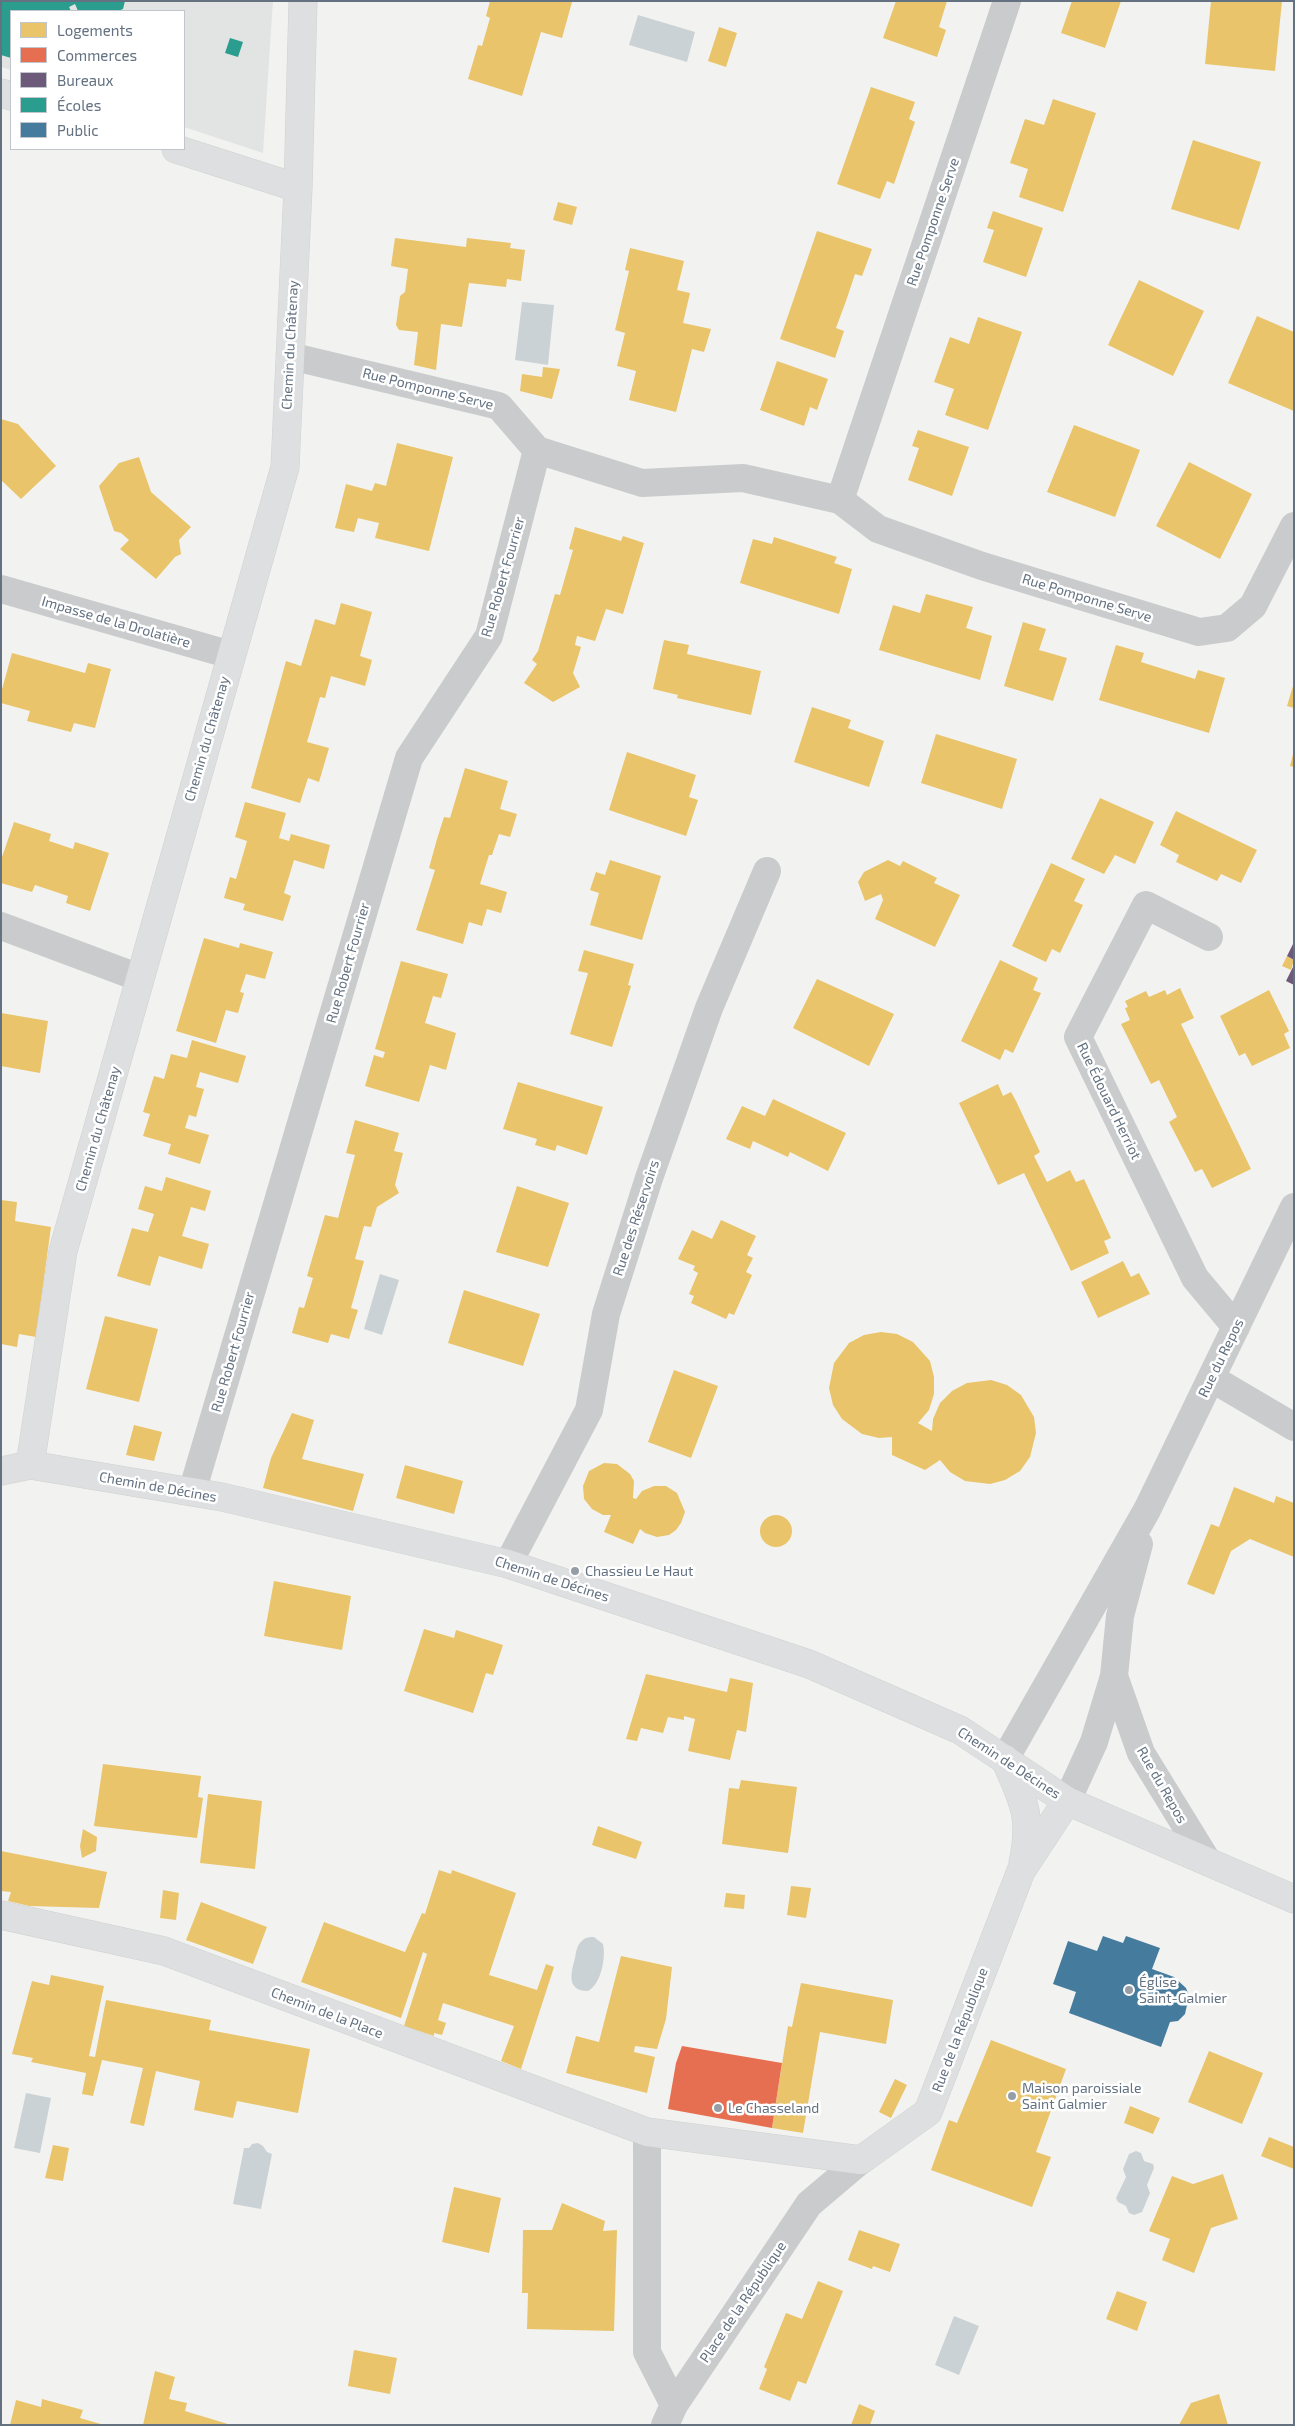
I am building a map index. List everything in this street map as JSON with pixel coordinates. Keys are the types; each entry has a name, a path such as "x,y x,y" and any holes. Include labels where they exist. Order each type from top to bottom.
{"street":[{"name":"Chemin du Châtenay","path":"30,1465 64,1251 285,466 298,188 303,1"},
{"name":"Rue Pomponne Serve","path":"840,500 1007,1"},
{"path":"179,150 298,188"},
{"name":"Rue Pomponne Serve","path":"290,356 499,406 537,450 642,483 743,478 840,500 878,529 982,566 1199,632 1228,628 1253,606 1294,526"},
{"name":"Rue Robert Fourrier","path":"192,1492 409,758 489,636 537,450"},
{"name":"Impasse de la Drolatière","path":"1,589 231,655"},
{"name":"Rue des Réservoirs","path":"508,1564 589,1410 606,1314 649,1178 709,1008 767,871"},
{"name":"Rue Édouard Herriot","path":"1209,937 1146,904 1078,1037 1195,1278 1236,1327"},
{"path":"1,926 140,978"},
{"name":"Rue du Repos","path":"1004,1759 1148,1510 1294,1206"},
{"path":"1211,1378 1294,1427"},
{"name":"Chemin de Décines","path":"1,1471 30,1465 222,1497 508,1564 809,1664 960,1730 1067,1801"},
{"name":"Rue du Repos","path":"1067,1801 1094,1742 1114,1676 1120,1616 1148,1510"},
{"name":"Rue du Repos","path":"1114,1676 1141,1753 1208,1862"},
{"name":"Rue de la République","path":"862,2160 928,2112 1021,1872 1028,1839 1026,1808 1004,1759"},
{"path":"1067,1801 1294,1899"},
{"name":"Rue de la République","path":"1021,1872 1067,1801"},
{"name":"Chemin de la Place","path":"1,1915 164,1951 647,2132"},
{"path":"647,2132 862,2160"},
{"name":"Place de la République","path":"647,2132 647,2352 670,2415"},
{"name":"Place de la République","path":"670,2415 809,2204 862,2160"}],"shaded area":[{"path":"1,1 273,1 263,153 185,127 185,10 10,10 10,70 1,67"},
{"path":"638,15 695,32 687,62 629,45"},
{"path":"522,302 554,305 548,365 515,360"},
{"path":"380,1274 399,1280 382,1335 364,1329"},
{"path":"594,1937 603,1944 602,1970 592,1988 588,1991 581,1990 573,1985 572,1980 572,1969 576,1951 584,1939"},
{"path":"26,2093 51,2098 40,2153 14,2148"},
{"path":"258,2143 267,2152 272,2154 261,2209 233,2204 244,2148 249,2148 252,2144"},
{"path":"1136,2151 1141,2153 1144,2161 1153,2164 1154,2168 1147,2185 1150,2193 1142,2212 1134,2215 1129,2213 1126,2206 1118,2202 1116,2198 1126,2177 1123,2169 1129,2154"},
{"path":"954,2316 979,2326 959,2375 935,2365"}],"building: Logements":[{"path":"490,1 572,2 562,38 541,32 522,96 468,79 478,45 482,46 490,18 486,16"},
{"path":"896,1 947,1 939,27 946,30 937,57 883,38"},
{"path":"1072,1 1121,1 1105,48 1061,33"},
{"path":"1211,1 1282,1 1275,71 1205,64"},
{"path":"719,27 737,33 726,67 708,61"},
{"path":"871,87 915,102 909,119 915,122 894,184 887,181 880,199 837,184"},
{"path":"1053,99 1096,113 1063,212 1019,197 1028,169 1010,163 1025,119 1044,125"},
{"path":"1193,140 1261,162 1239,230 1171,209"},
{"path":"558,202 577,207 572,225 553,220"},
{"path":"993,211 1043,228 1026,277 983,262 994,230 987,228"},
{"path":"817,231 872,249 862,276 855,274 836,328 844,331 835,358 780,339"},
{"path":"395,238 466,247 467,238 511,243 510,248 525,250 521,281 507,279 506,287 469,283 462,327 441,324 436,370 414,365 418,332 399,330 396,325 400,296 405,292 408,269 391,266"},
{"path":"630,248 684,261 677,290 690,293 683,323 711,329 704,352 692,349 676,412 629,400 636,371 617,366 625,333 615,330 629,271 625,270"},
{"path":"1139,280 1204,311 1173,376 1108,345"},
{"path":"1257,316 1294,332 1294,411 1228,383"},
{"path":"978,317 1022,332 988,430 945,415 954,389 934,382 950,337 969,344"},
{"path":"777,361 828,379 817,410 810,407 804,426 760,410"},
{"path":"543,367 560,369 552,399 520,391 522,374 542,377"},
{"path":"1,419 18,424 56,466 21,499 1,480"},
{"path":"1074,425 1140,450 1115,517 1047,492"},
{"path":"918,430 969,447 952,496 908,480 919,448 912,446"},
{"path":"397,443 453,457 429,551 375,538 379,523 358,518 354,532 335,528 346,484 372,491 375,483 386,486"},
{"path":"139,457 151,492 191,527 179,540 181,554 175,557 156,579 120,549 129,540 121,533 114,531 99,486 119,463"},
{"path":"1189,462 1252,494 1220,559 1156,526"},
{"path":"575,527 621,541 623,536 644,543 623,614 606,609 595,641 577,636 575,645 581,647 573,673 580,687 553,702 524,683 537,664 532,660 538,651 555,594 560,595 573,550 569,549"},
{"path":"774,537 837,557 834,563 852,569 839,614 740,583 753,539 772,544"},
{"path":"926,594 973,607 966,628 992,636 980,680 879,650 893,605 920,613"},
{"path":"341,603 372,612 360,656 372,660 365,686 331,676 325,698 320,697 307,742 329,748 319,782 308,778 300,803 251,788 286,661 301,666 315,619 335,625"},
{"path":"1023,622 1046,629 1039,650 1067,658 1053,701 1004,686"},
{"path":"664,640 689,645 687,654 761,671 751,715 677,698 678,695 653,689"},
{"path":"1116,645 1144,653 1141,662 1195,679 1198,670 1225,678 1209,733 1099,700"},
{"path":"12,653 85,673 88,663 111,669 95,728 74,723 71,732 27,721 30,711 1,703 1,693"},
{"path":"1294,686 1294,708 1287,706"},
{"path":"812,707 851,720 848,728 884,741 869,787 794,762"},
{"path":"936,734 1017,759 1002,809 921,783"},
{"path":"627,752 696,775 689,797 698,800 686,836 609,810"},
{"path":"1294,754 1294,767 1290,766"},
{"path":"465,768 508,781 500,809 517,814 510,837 499,834 492,855 489,855 480,884 507,892 501,913 487,909 482,926 469,922 463,944 416,930 435,870 429,868 437,839 444,817 450,818"},
{"path":"1100,798 1154,822 1135,864 1115,855 1104,874 1071,859"},
{"path":"245,802 286,813 279,838 289,841 291,834 330,845 324,869 294,860 284,893 291,896 283,921 243,910 245,904 224,898 230,877 236,879 247,841 235,837"},
{"path":"1176,811 1257,850 1241,883 1221,874 1217,881 1176,862 1179,855 1160,845"},
{"path":"14,822 51,834 49,841 73,849 75,842 109,853 90,911 66,903 68,896 35,885 32,892 1,883 1,860"},
{"path":"610,860 661,876 642,940 590,925 599,893 590,890 596,872 605,875"},
{"path":"888,860 900,866 903,861 937,878 934,883 960,895 935,947 875,919 883,900 881,894 865,901 858,882 864,872"},
{"path":"1051,863 1085,879 1074,901 1083,905 1060,953 1052,949 1046,962 1012,946"},
{"path":"204,938 239,948 240,943 273,952 265,979 246,974 240,992 244,993 238,1013 226,1010 216,1043 176,1031"},
{"path":"584,950 634,964 628,985 631,986 612,1047 570,1034 588,973 578,971"},
{"path":"1287,956 1294,960 1291,970 1282,966"},
{"path":"1000,960 1038,978 1033,990 1041,993 1013,1053 1005,1049 1000,1060 961,1041"},
{"path":"401,961 448,974 441,998 433,996 425,1023 456,1033 446,1070 430,1065 419,1102 365,1086 374,1055 383,1058 385,1052 375,1049"},
{"path":"817,979 894,1014 869,1066 793,1028"},
{"path":"1180,988 1194,1018 1181,1024 1251,1169 1212,1188 1202,1169 1195,1172 1169,1122 1177,1117 1159,1080 1151,1084 1121,1024 1130,1020 1125,1008 1128,1007 1125,1001 1146,991 1149,997 1165,990 1167,995"},
{"path":"1269,990 1289,1031 1284,1034 1290,1048 1252,1066 1245,1053 1239,1056 1220,1016"},
{"path":"1,1013 48,1021 40,1073 1,1066"},
{"path":"192,1040 246,1056 238,1083 200,1072 196,1087 204,1089 196,1117 189,1115 185,1128 209,1135 200,1164 168,1154 171,1144 143,1136 150,1114 143,1112 154,1076 164,1079 171,1054 187,1058"},
{"path":"518,1082 603,1107 587,1155 557,1145 555,1151 535,1145 537,1139 503,1129"},
{"path":"998,1084 1003,1096 1011,1092 1016,1101 1040,1152 1034,1156 1047,1182 1070,1170 1076,1182 1084,1179 1111,1238 1104,1241 1109,1253 1071,1271 1024,1173 998,1185 959,1103"},
{"path":"773,1099 846,1133 828,1171 790,1152 788,1157 753,1141 750,1149 726,1139 742,1106 765,1116"},
{"path":"355,1120 399,1133 394,1151 403,1153 395,1185 399,1193 377,1207 371,1227 364,1226 355,1259 364,1261 351,1308 358,1310 349,1339 331,1334 328,1343 292,1333 299,1307 304,1308 313,1278 307,1276 325,1215 338,1218 355,1155 346,1153"},
{"path":"166,1177 211,1191 205,1211 191,1207 182,1236 209,1244 202,1269 159,1256 150,1286 117,1276 132,1228 148,1232 154,1214 138,1209 145,1186 162,1191"},
{"path":"517,1186 569,1203 548,1267 496,1252"},
{"path":"1,1200 17,1202 15,1221 51,1227 36,1337 19,1334 17,1347 1,1344"},
{"path":"721,1220 756,1236 747,1255 753,1258 746,1272 752,1275 734,1315 729,1313 726,1319 691,1303 694,1296 689,1294 698,1273 693,1270 695,1266 678,1259 692,1230 712,1239"},
{"path":"1123,1261 1131,1277 1139,1273 1150,1294 1098,1318 1081,1282"},
{"path":"464,1290 540,1314 523,1366 448,1343"},
{"path":"105,1316 158,1329 139,1402 86,1389"},
{"path":"881,1332 897,1334 913,1342 930,1361 934,1377 934,1394 929,1410 918,1423 932,1431 933,1419 940,1403 952,1391 967,1383 991,1380 1007,1385 1021,1395 1034,1417 1036,1433 1030,1457 1020,1471 1005,1480 990,1484 965,1481 950,1472 940,1460 925,1470 892,1455 892,1437 879,1438 862,1434 842,1419 833,1405 829,1388 834,1363 849,1343 864,1335"},
{"path":"674,1370 718,1386 691,1458 648,1442"},
{"path":"292,1413 314,1420 302,1459 364,1474 353,1511 263,1488 271,1458"},
{"path":"134,1425 162,1432 154,1461 126,1455"},
{"path":"604,1463 617,1464 630,1474 634,1481 633,1498 636,1499 642,1491 654,1486 666,1486 677,1493 685,1512 676,1530 669,1535 657,1537 640,1529 633,1544 604,1532 611,1515 603,1515 592,1509 584,1499 583,1486 589,1471"},
{"path":"405,1465 463,1481 454,1514 396,1498"},
{"path":"1234,1487 1274,1503 1276,1496 1294,1503 1294,1557 1250,1539 1231,1551 1214,1595 1187,1584 1211,1524 1219,1527"},
{"path":"776,1515 782,1516 787,1520 791,1525 791,1537 787,1542 782,1546 776,1547 770,1546 765,1542 761,1537 760,1531 761,1525 765,1520 770,1516"},
{"path":"274,1581 351,1596 342,1650 264,1636"},
{"path":"424,1629 454,1638 456,1630 503,1645 493,1675 486,1673 473,1713 404,1691"},
{"path":"646,1674 727,1692 730,1678 753,1683 746,1732 737,1730 730,1760 688,1751 695,1719 684,1716 684,1720 668,1717 663,1733 641,1728 637,1741 626,1739"},
{"path":"103,1764 201,1776 198,1797 203,1798 197,1838 94,1826"},
{"path":"741,1780 797,1787 788,1853 722,1844 729,1788 739,1789"},
{"path":"208,1794 262,1801 255,1869 200,1863"},
{"path":"598,1826 642,1842 636,1859 592,1845"},
{"path":"83,1829 97,1837 96,1851 82,1858 80,1846"},
{"path":"1,1851 107,1872 99,1908 29,1906 8,1901 11,1892 1,1891"},
{"path":"439,1870 451,1874 452,1870 516,1893 489,1975 537,1990 546,1964 554,1967 521,2069 501,2061 514,2026 443,2003 438,2020 446,2023 442,2035 434,2033 434,2036 404,2026 427,1954 423,1952 401,2018 301,1982 324,1922 405,1952 422,1913 425,1914"},
{"path":"791,1886 811,1888 806,1918 787,1915"},
{"path":"163,1890 179,1893 176,1920 160,1918"},
{"path":"726,1893 745,1895 744,1909 724,1907"},
{"path":"201,1902 267,1927 253,1964 186,1940"},
{"path":"621,1956 672,1967 666,2019 657,2049 635,2046 634,2052 655,2057 647,2093 566,2073 576,2036 599,2042"},
{"path":"51,1975 104,1986 89,2056 95,2057 106,2000 211,2020 209,2030 310,2049 298,2113 237,2101 233,2118 194,2110 200,2081 156,2071 144,2126 130,2123 143,2068 102,2060 93,2096 82,2094 86,2073 31,2062 33,2058 12,2054 32,1981 49,1985"},
{"path":"801,1983 893,2000 886,2044 820,2032 803,2133 772,2128 788,2026 792,2027"},
{"path":"991,2040 1066,2069 1036,2152 1051,2157 1032,2207 931,2170 949,2120 957,2123"},
{"path":"1209,2051 1263,2073 1242,2124 1188,2102"},
{"path":"895,2079 907,2085 891,2118 879,2112"},
{"path":"1130,2106 1160,2118 1153,2134 1124,2123"},
{"path":"1269,2137 1294,2147 1294,2169 1261,2156"},
{"path":"53,2145 69,2148 63,2181 45,2178"},
{"path":"1223,2174 1238,2219 1211,2228 1194,2273 1162,2260 1170,2239 1149,2231 1172,2176 1193,2184"},
{"path":"454,2187 501,2198 489,2253 442,2242"},
{"path":"562,2203 605,2221 603,2231 617,2230 614,2331 527,2329 528,2293 522,2293 523,2230 552,2230"},
{"path":"859,2230 900,2244 890,2272 873,2266 872,2269 848,2260"},
{"path":"818,2281 843,2291 806,2384 798,2381 790,2401 759,2389 767,2369 764,2367 786,2313 802,2319"},
{"path":"1117,2291 1147,2302 1137,2331 1106,2319"},
{"path":"354,2350 397,2358 390,2394 348,2386"},
{"path":"155,2371 175,2377 169,2399 187,2403 185,2411 231,2425 143,2425"},
{"path":"1219,2394 1228,2425 1179,2425 1191,2403"},
{"path":"42,2399 83,2410 80,2418 104,2425 10,2425 16,2400 41,2407"},
{"path":"859,2404 875,2411 870,2425 851,2425"}],"building: Commerces":[{"path":"682,2046 782,2063 772,2128 668,2109 676,2063"}],"building: Bureaux":[{"path":"1294,942 1294,960 1287,956"},
{"path":"1294,965 1294,985 1286,981"}],"building: Écoles":[{"path":"1,1 125,1 123,9 120,10 78,10 75,4 69,7 70,10 10,10 10,58 1,55"},
{"path":"230,38 243,42 238,57 225,53"}],"building: Public":[{"name":"Église Saint-Galmier","path":"1103,1936 1123,1943 1126,1936 1160,1948 1152,1969 1174,1977 1186,1988 1189,1996 1185,2014 1178,2021 1170,2022 1161,2047 1069,2013 1076,1992 1053,1984 1068,1941 1097,1951"}],"place":[{"name":"Chassieu Le Haut","path":"575,1571"},
{"name":"Église Saint-Galmier","path":"1129,1990"},
{"name":"Maison paroissiale Saint Galmier","path":"1012,2096"},
{"name":"Le Chasseland","path":"718,2108"}]}
